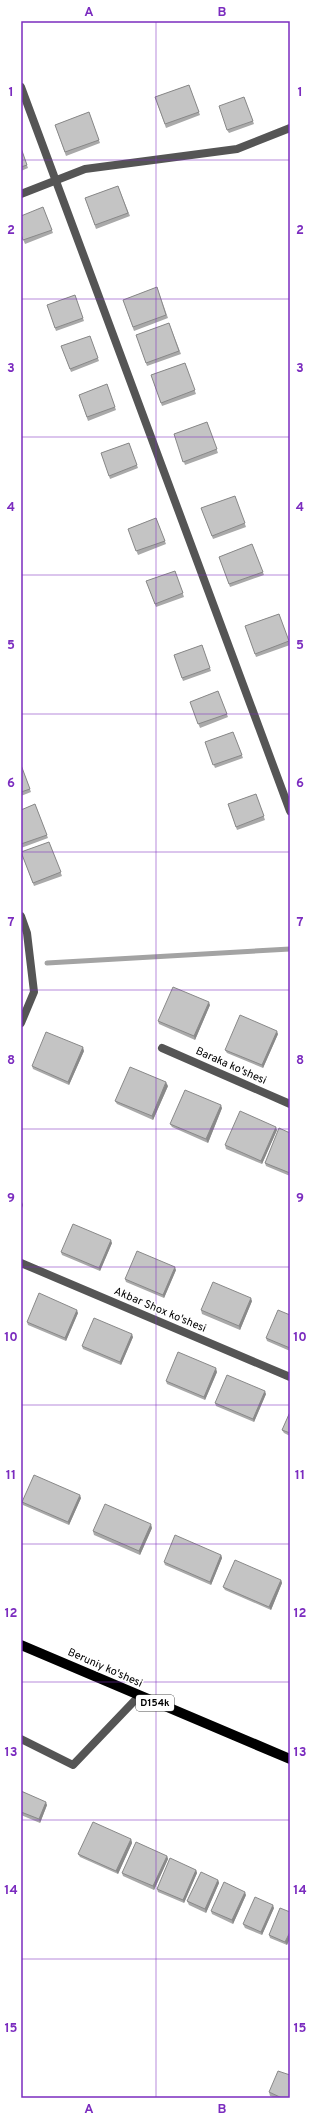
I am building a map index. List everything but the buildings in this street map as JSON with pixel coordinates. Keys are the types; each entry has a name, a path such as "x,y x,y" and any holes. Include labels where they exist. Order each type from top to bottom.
{"main road":[{"name":"Beruniy ko'shesi","path":"21,1645 290,1759"}],"street":[{"path":"21,87 290,811"},
{"path":"21,194 85,169 237,149 290,128"},
{"path":"21,916 27,933 34,992 21,1023"},
{"name":"Baraka ko'shesi","path":"162,1048 290,1104"},
{"name":"Akbar Shox ko'shesi","path":"21,1263 290,1377"},
{"path":"21,1739 73,1765 139,1696"}],"waterway":[{"path":"47,963 290,949"}]}
